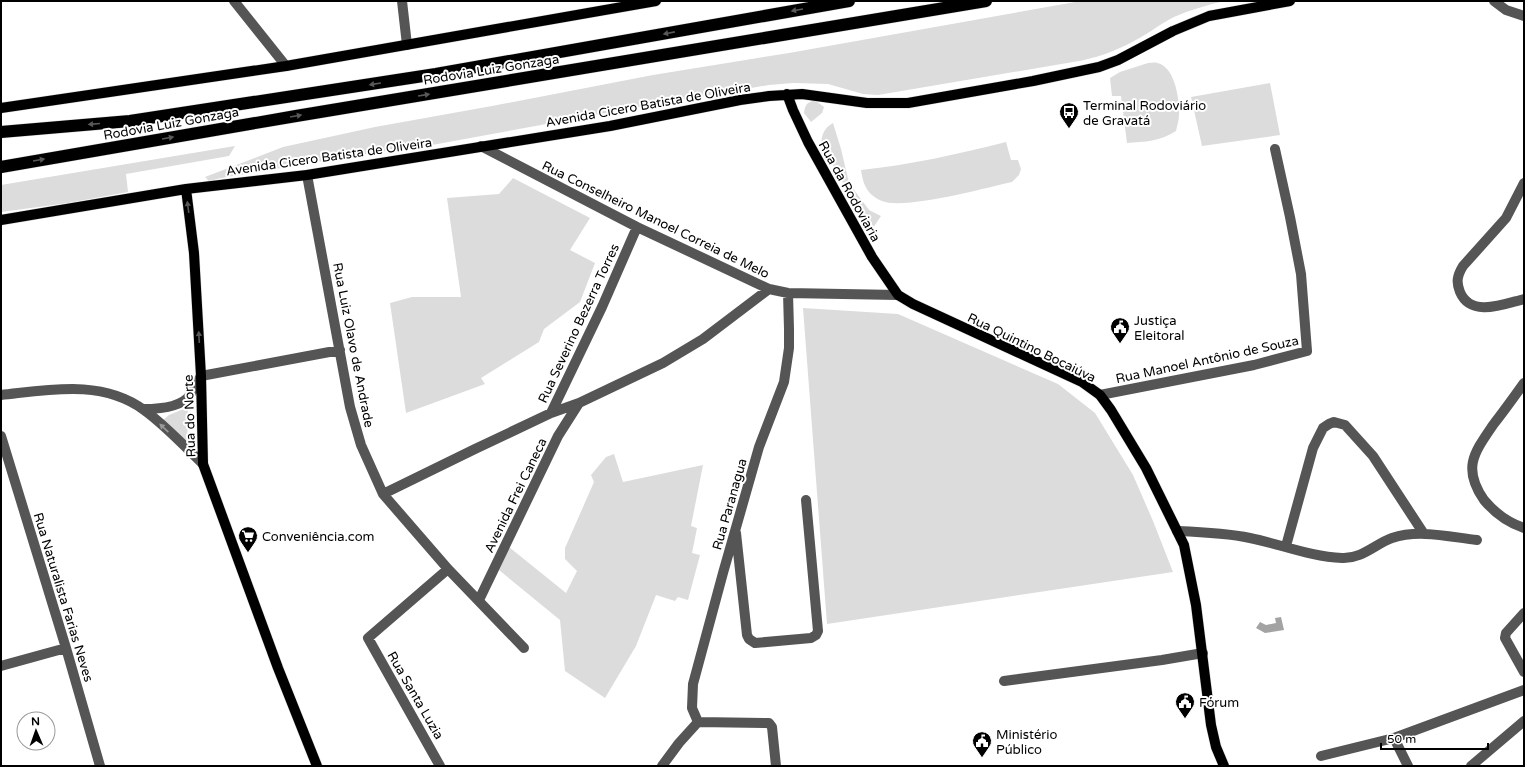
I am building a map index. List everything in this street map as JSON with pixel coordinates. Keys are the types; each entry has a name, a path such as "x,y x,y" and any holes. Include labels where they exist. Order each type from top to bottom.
{"highway":[{"name":"Rodovia Luiz Gonzaga","path":"1,132 130,121 436,74 849,1"},
{"name":"Rodovia Luiz Gonzaga","path":"1,167 296,116 986,1"}],"main road":[{"path":"1,108 286,66 656,1"},
{"name":"Avenida Cicero Batista de Oliveira","path":"1,220 186,189 307,175 610,126 740,100 787,94 802,94 867,103 908,103 1033,81 1099,67 1118,60 1173,31 1209,16 1290,1"},
{"name":"Rua da Rodoviaria","path":"787,94 792,110 808,142 872,257 898,296"},
{"name":"Rua do Norte","path":"186,189 194,253 201,376 203,464 278,668 316,766"},
{"name":"Rua Quintino Bocaiúva","path":"898,296 1082,382 1100,396 1112,410 1146,468 1184,546 1196,605 1211,725 1216,747 1224,766"}],"street":[{"path":"234,1 286,66"},
{"path":"402,1 407,45"},
{"path":"1494,1 1506,10 1524,16"},
{"name":"Rua Conselheiro Manoel Correia de Melo","path":"481,146 637,227 769,289 788,293 898,296"},
{"name":"Rua Manoel Antônio de Souza","path":"1100,396 1254,365 1307,351 1301,274 1275,149"},
{"name":"Rua Luiz Olavo de Andrade","path":"307,175 350,408 361,445 383,494 448,570 479,600 524,648"},
{"path":"1524,183 1506,218 1464,266 1458,275 1457,283 1463,299 1475,306 1490,308 1524,299"},
{"name":"Rua Severino Bezerra Torres","path":"383,494 551,413 602,308 637,227"},
{"path":"551,413 579,403 682,352 703,339 769,289"},
{"name":"Rua Paranagua","path":"698,722 692,708 693,684 759,447 784,382 789,342 788,293"},
{"path":"143,410 160,409 180,402 189,396 201,376 340,350"},
{"path":"1524,383 1478,447 1473,460 1472,473 1480,494 1489,506 1504,518 1524,528"},
{"path":"1,395 62,388 86,389 107,393 127,400 143,410 203,464"},
{"name":"Avenida Frei Caneca","path":"479,600 558,436 579,403"},
{"path":"1286,546 1313,448 1323,428 1334,422 1345,425 1373,456 1424,534"},
{"name":"Rua Naturalista Farias Neves","path":"1,436 66,648 100,766"},
{"path":"735,531 749,639 755,643 811,638 816,635 818,631 806,500"},
{"path":"1177,531 1233,535 1324,556 1351,558 1361,555 1393,538 1424,534 1477,540"},
{"name":"Rua Santa Luzia","path":"440,766 368,638 448,570"},
{"path":"1524,613 1506,633 1505,638 1524,672"},
{"path":"1,666 66,648"},
{"path":"1004,681 1162,660 1203,653"},
{"path":"1321,756 1394,738 1524,690"},
{"path":"1471,766 1524,721"},
{"path":"662,766 679,743 698,722 769,723 772,727 776,766"},
{"path":"1394,738 1408,766"}],"shaded area":[{"path":"1081,1 1224,1 1180,14 1120,48 1097,57 1081,61 878,95 863,94 828,84 793,83 769,85 432,145 372,153 209,181 205,177 283,147 375,127 653,75 789,53"},
{"path":"1148,63 1156,63 1163,66 1168,70 1172,77 1179,101 1179,119 1176,131 1158,139 1127,143 1121,96 1112,96 1110,78 1120,72"},
{"path":"1270,83 1280,135 1202,146 1191,97"},
{"path":"816,101 824,107 822,113 811,122 804,113 806,105"},
{"path":"833,123 849,183 869,210 881,216 871,231 822,147 823,133 827,127"},
{"path":"1006,142 1011,160 1018,160 1021,169 1019,175 1012,182 926,201 893,203 882,201 873,196 869,192 863,180 861,170 934,159"},
{"path":"235,146 229,156 126,174 128,192 68,203 1,212 1,185"},
{"path":"513,178 590,218 570,250 595,263 580,302 544,329 539,342 481,378 485,384 406,413 390,303 412,297 461,297 447,198 499,194"},
{"path":"803,308 898,314 1058,384 1095,413 1133,475 1173,572 827,624"},
{"path":"186,408 188,411 187,448 162,421 169,415"},
{"path":"614,454 623,482 703,465 691,526 697,528 692,553 700,555 688,600 678,597 675,601 656,595 636,646 605,698 565,671 560,620 499,570 509,547 566,593 577,571 565,559 565,548 594,482 591,475 606,457"},
{"path":"1281,617 1284,630 1265,633 1256,628 1260,622 1266,625 1276,623 1275,618"}],"place":[{"name":"Terminal Rodoviário de Gravatá","path":"1069,129"},
{"name":"Justiça Eleitoral","path":"1120,344"},
{"name":"Conveniência.com","path":"248,553"},
{"name":"Fórum","path":"1185,719"},
{"name":"Ministério Público","path":"982,758"}]}
